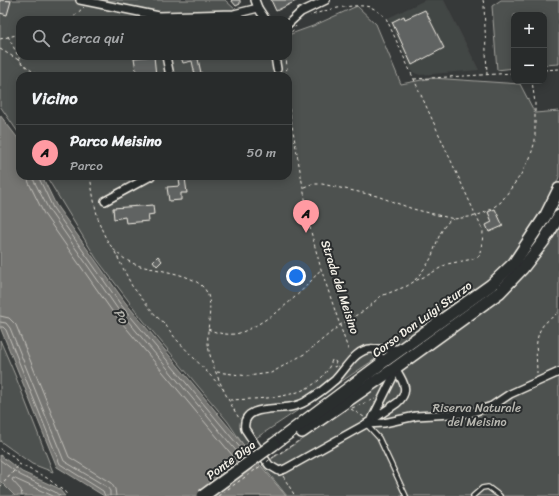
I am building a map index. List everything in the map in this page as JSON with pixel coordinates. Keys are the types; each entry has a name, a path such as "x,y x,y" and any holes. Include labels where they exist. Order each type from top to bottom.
{"main road":[{"name":"Corso Don Luigi Sturzo","path":"276,450 382,363 491,285 514,263 546,215 559,189"},
{"name":"Corso Don Luigi Sturzo","path":"276,450 395,368 500,292 522,269 543,242 559,216"},
{"name":"Ponte Diga","path":"203,496 276,450"},
{"name":"Ponte Diga","path":"215,496 276,450"}],"street":[{"path":"80,0 150,16"},
{"path":"255,0 263,16"},
{"path":"292,20 301,12 326,0"},
{"path":"196,16 234,14 258,8"},
{"path":"167,60 169,72"},
{"path":"276,60 277,69"},
{"path":"106,201 144,180"},
{"path":"374,349 378,352 382,363"},
{"name":"Strada del Meisino","path":"244,422 246,417 257,411 291,407 305,402 335,380 362,351 374,349 402,349"},
{"path":"244,422 245,429 269,466 279,471 397,404 404,394 404,383 395,368"},
{"path":"368,421 377,411 394,375 395,368"},
{"path":"368,421 384,423 416,416 470,413 492,406 510,394 538,380 559,372"}],"lane":[{"path":"368,421 379,438 406,496"},
{"path":"473,496 482,488 488,487 500,496"}],"path":[{"path":"483,0 487,74"},
{"path":"75,16 91,2"},
{"path":"217,372 248,376 272,373 306,353 340,325 365,310 381,296 396,291 446,264 473,259 479,256 483,239 483,231 386,18 370,7 357,6 328,10 307,16"},
{"path":"292,31 298,24"},
{"path":"0,39 16,35"},
{"path":"8,36 16,51"},
{"path":"0,49 16,58"},
{"path":"19,60 33,72"},
{"path":"287,60 287,72"},
{"path":"547,70 559,69"},
{"path":"414,79 511,73"},
{"path":"415,281 430,259 448,221 476,216 488,211 501,202 520,176 530,158 534,142 535,103 532,84"},
{"name":"Strada del Meisino","path":"292,124 304,187 305,206 320,270 348,349 353,359"},
{"path":"91,180 98,222 106,240 115,251 132,286 176,339 225,392"},
{"path":"304,187 312,184 322,184 377,196 413,209 454,219"},
{"path":"115,251 127,260 139,265 178,274 193,280 203,287 208,294 210,307 208,344 212,362 238,418 244,422"},
{"path":"208,328 222,334 237,334 245,331 267,319 287,305 310,283 320,270"},
{"path":"538,380 537,339 539,332 544,324 559,311"},
{"path":"229,400 296,394 321,379 329,368 332,360 336,362 334,367 338,365 338,369 342,366 345,369"},
{"path":"368,421 350,409 375,399 376,402"},
{"path":"218,496 276,450 306,437"},
{"path":"0,450 13,456 19,464 47,478 68,496"},
{"path":"0,487 19,464"},
{"path":"279,471 295,496"}],"shaded area":[{"path":"425,0 444,0 479,70 420,75 412,72 388,18"}],"green space":[{"path":"0,0 225,0 243,16 16,16 16,60 292,60 292,34 313,26 357,6 376,24 401,84 432,78 520,84 535,113 559,111 559,177 552,195 523,245 487,285 244,446 228,422 143,320 96,258 48,180 292,180 292,72 16,72 16,129 0,106"},
{"path":"501,0 559,0 559,64 547,65 547,12 511,12 511,68 497,70 492,6"},
{"name":"Riserva Naturale del Meisino","path":"559,229 559,496 287,496 262,465 318,429 513,288"},
{"path":"0,340 53,472 32,464 0,441"},
{"path":"0,481 15,496 0,496"}],"water":[{"name":"Po","path":"0,115 16,136 16,180 44,180 56,205 125,302 286,496 104,496 57,467 0,327"},
{"path":"0,455 22,472 58,488 65,496 15,496 0,481"}],"building":[{"path":"0,0 11,1 7,15 0,13"},
{"path":"231,0 240,0 240,4 236,6"},
{"path":"271,0 298,0 276,11"},
{"path":"425,10 444,48 412,65 392,22 404,16 405,19"},
{"path":"134,60 154,60 156,72 136,72"},
{"path":"182,60 198,60 201,72 194,72 192,61 183,63"},
{"path":"179,180 185,180 187,193 181,193 181,200 169,201 167,187 180,186"},
{"path":"153,205 154,214 148,215 149,221 126,223 125,217 114,219 113,208"},
{"path":"495,209 503,226 489,232 486,225 492,222 488,212"},
{"path":"158,256 162,261 157,266 153,261"}],"place":[{"name":"Parco Meisino","path":"306,233"}]}
